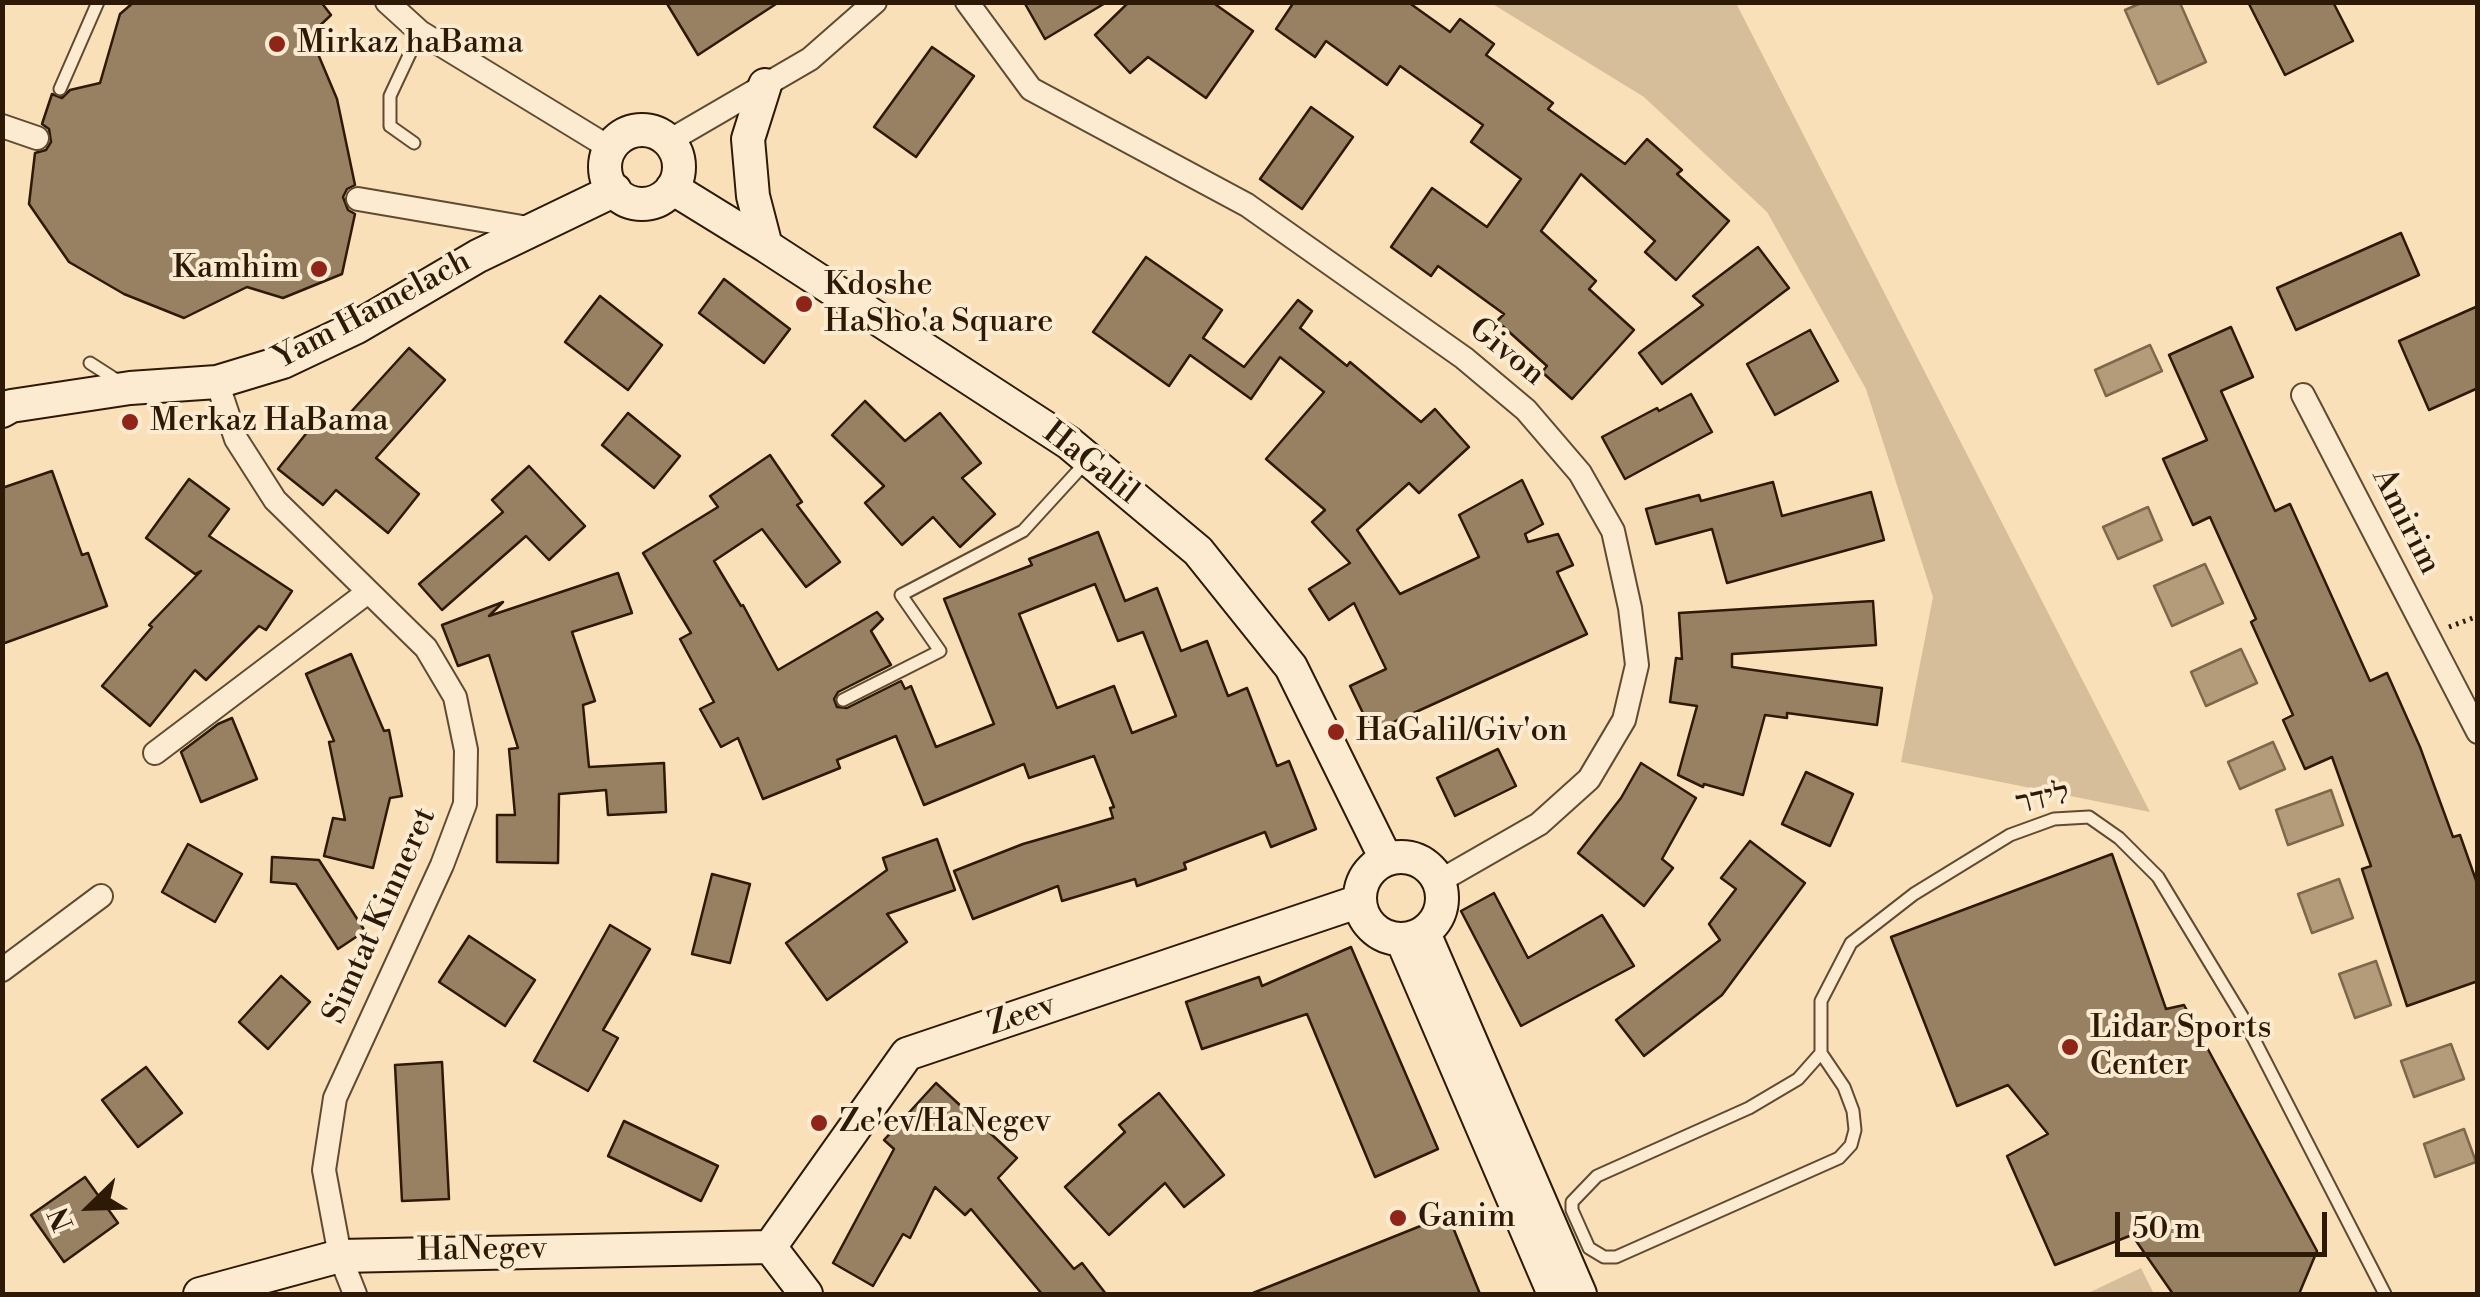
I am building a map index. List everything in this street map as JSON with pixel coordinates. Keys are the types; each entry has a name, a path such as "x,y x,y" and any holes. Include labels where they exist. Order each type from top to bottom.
{"street":[{"path":"387,2 420,32 610,148"},
{"path":"670,141 810,60 876,2"},
{"name":"Givon","path":"967,2 1032,89 1247,206 1464,358 1537,422 1580,473 1613,532 1630,608 1636,665 1624,720 1589,779 1539,824 1438,882"},
{"path":"765,86 748,140 754,196 766,246"},
{"path":"2,126 37,138"},
{"path":"647,130 670,141 679,164 672,188 649,203 624,199 614,190 606,173 610,148 622,135 647,130"},
{"name":"HaGalil","path":"672,188 1069,443 1198,550 1292,668 1386,859"},
{"name":"Yam Hamelach","path":"5,403 217,382 283,362 342,334 478,256 614,190"},
{"path":"358,199 534,229"},
{"name":"Simtat Kinneret","path":"217,382 236,439 275,500 426,648 455,696 466,750 465,804 442,865 335,1098 324,1170 340,1256 355,1294"},
{"name":"Amirim","path":"2303,395 2478,732"},
{"path":"156,752 368,592"},
{"path":"1408,856 1422,861 1438,882 1443,889 1443,904 1438,918 1413,937 1383,935 1371,927 1363,914 1360,900 1364,878 1386,859 1408,856"},
{"path":"2,970 100,896"},
{"name":"Zeev","path":"770,1247 907,1054 1360,900"},
{"path":"1413,937 1554,1294"},
{"path":"1413,937 1580,1294"},
{"path":"770,1247 806,1294"},
{"name":"HaNegev","path":"200,1294 340,1256 770,1247"}],"lane":[{"path":"60,90 98,2"},
{"path":"414,142 390,126 390,96 420,32"},
{"path":"90,363 130,388"},
{"path":"843,700 940,651 900,595 1024,530 1089,460"},
{"name":"לידר","path":"1821,1053 1821,1000 1850,943 1914,894 2010,835 2054,819 2089,817 2120,838 2158,877 2242,1016 2385,1294"},
{"path":"1821,1053 1844,1087 1853,1111 1855,1130 1851,1145 1839,1158 1616,1257 1604,1257 1589,1248 1572,1210 1577,1195 1596,1176 1748,1108 1798,1079 1821,1053"}],"shaded area":[{"path":"1491,3 1736,3 2150,812 1901,762 1933,597 1866,389 1767,212 1644,97"},
{"path":"2141,3 2180,3 2206,62 2158,84 2125,10"},
{"path":"2150,345 2162,371 2106,396 2095,370"},
{"path":"2148,507 2162,540 2118,559 2103,527"},
{"path":"2205,564 2223,603 2172,626 2154,586"},
{"path":"2241,649 2257,683 2206,706 2191,672"},
{"path":"2273,742 2285,769 2240,789 2228,762"},
{"path":"2331,790 2343,825 2288,845 2276,810"},
{"path":"2339,879 2353,918 2312,933 2298,894"},
{"path":"2376,961 2391,1005 2355,1018 2339,974"},
{"path":"2451,1044 2464,1079 2414,1097 2401,1061"},
{"path":"2464,1129 2476,1162 2435,1177 2424,1144"},
{"path":"2141,1268 2154,1294 2086,1294"}],"building":[{"path":"134,2 321,2 331,15 310,35 337,99 355,185 343,197 348,210 355,214 342,274 283,298 247,287 184,318 124,294 69,262 29,204 35,153 46,150 51,142 49,129 42,124 52,94 62,98 70,90 100,83 120,14"},
{"path":"666,2 779,2 698,55"},
{"path":"1024,2 1107,2 1045,39"},
{"path":"1129,2 1212,2 1253,31 1206,98 1148,57 1130,73 1095,35"},
{"path":"1294,2 1408,2 1450,32 1460,19 1494,44 1486,55 1553,103 1548,109 1625,164 1647,139 1682,170 1677,174 1729,221 1676,280 1645,252 1655,241 1581,174 1541,231 1596,281 1589,289 1634,330 1572,399 1542,372 1547,366 1497,321 1504,314 1438,266 1431,276 1391,247 1432,188 1487,227 1521,179 1471,142 1483,125 1400,66 1387,85 1326,41 1315,57 1276,29"},
{"path":"2248,2 2333,2 2353,41 2285,75"},
{"path":"932,47 974,76 916,157 874,127"},
{"path":"1311,107 1353,137 1302,209 1260,179"},
{"path":"2401,233 2419,275 2296,330 2277,288"},
{"path":"1758,247 1789,288 1662,384 1639,353 1703,305 1693,296"},
{"path":"1146,257 1222,310 1203,338 1244,367 1298,300 1312,311 1300,328 1347,366 1350,362 1421,422 1435,409 1469,447 1419,493 1409,483 1357,530 1400,594 1479,557 1459,515 1522,480 1543,524 1525,534 1528,542 1558,534 1573,565 1557,572 1587,634 1372,732 1350,686 1386,669 1354,603 1329,620 1309,589 1350,563 1312,522 1325,510 1266,459 1324,392 1280,357 1251,399 1190,355 1169,386 1093,332"},
{"path":"724,279 790,329 764,363 699,313"},
{"path":"600,296 662,345 628,390 565,342"},
{"path":"2478,306 2478,388 2429,410 2399,341"},
{"path":"2231,327 2253,377 2221,391 2275,511 2290,504 2370,681 2387,673 2453,837 2460,835 2478,886 2478,981 2407,1006 2362,869 2371,866 2332,757 2305,769 2283,720 2293,715 2210,517 2193,525 2163,459 2207,440 2169,355"},
{"path":"1810,330 1838,381 1775,415 1747,364"},
{"path":"409,348 445,380 376,458 419,494 388,533 336,490 323,505 278,469 324,411 340,424"},
{"path":"1691,394 1712,432 1625,479 1602,437"},
{"path":"865,401 905,441 940,413 981,463 962,478 995,514 960,547 933,517 902,545 865,503 884,486 832,435"},
{"path":"628,413 680,456 654,488 602,445"},
{"path":"770,455 802,502 797,505 840,562 806,587 762,529 714,561 778,670 877,612 883,619 871,631 891,665 838,692 834,699 837,707 847,708 901,681 905,689 911,686 936,747 994,724 944,599 1032,565 1029,559 1098,532 1125,601 1157,588 1181,651 1207,641 1228,696 1247,688 1277,766 1289,761 1316,829 1271,847 1265,832 1184,863 1186,869 1137,886 1135,879 1062,901 1058,886 973,919 954,871 1023,844 1113,818 1110,808 1114,807 1094,756 1029,778 1024,764 924,805 896,736 837,760 840,768 763,799 738,738 721,747 700,709 714,702 680,639 691,633 643,553 718,507 710,496","holes":["1095,584 1118,641 1143,632 1176,716 1132,733 1114,686 1057,708 1019,614"]},
{"path":"529,466 585,526 549,560 526,536 442,610 419,584 503,512 492,500"},
{"path":"52,471 82,555 88,553 107,606 2,644 2,488"},
{"path":"189,479 229,509 209,536 292,591 266,630 259,626 206,680 195,670 150,726 102,686 152,627 149,625 201,571 195,574 146,538"},
{"path":"1773,482 1782,516 1871,492 1884,540 1727,583 1712,529 1656,544 1646,509 1699,495 1701,501"},
{"path":"618,573 632,613 572,632 595,701 583,705 589,767 664,763 666,812 608,815 606,790 559,794 558,863 497,862 497,815 515,815 509,749 518,748 489,655 458,666 442,625 503,602 489,616"},
{"path":"1873,601 1876,645 1732,654 1732,667 1882,688 1877,725 1787,713 1787,718 1765,715 1743,795 1704,784 1703,787 1678,775 1697,706 1670,702 1676,658 1682,659 1679,613"},
{"path":"351,654 384,731 389,730 402,796 390,798 373,868 324,856 333,818 345,820 329,742 334,741 306,674"},
{"path":"232,718 257,779 201,802 181,752"},
{"path":"1498,749 1516,786 1455,816 1437,778"},
{"path":"1641,763 1696,798 1662,859 1673,868 1644,906 1578,853 1621,798"},
{"path":"1806,772 1853,794 1830,846 1782,824"},
{"path":"937,839 955,890 887,914 907,942 827,1000 786,943 887,870 883,858"},
{"path":"1750,841 1805,883 1722,995 1644,1056 1616,1020 1720,940 1709,924 1736,889 1721,878"},
{"path":"188,844 242,874 215,922 162,892"},
{"name":"Lidar Sports Center","path":"2112,854 2166,1009 2184,1005 2317,1251 2299,1294 2173,1294 2132,1235 2055,1265 2007,1156 2048,1134 2008,1085 1957,1106 1891,937"},
{"path":"272,857 319,860 365,931 338,949 296,884 271,882"},
{"path":"712,874 750,884 730,963 692,954"},
{"path":"1494,893 1528,958 1602,915 1634,966 1521,1026 1461,911"},
{"path":"610,925 650,949 603,1030 618,1038 588,1091 534,1061"},
{"path":"469,936 535,980 505,1026 439,982"},
{"path":"1351,947 1438,1149 1375,1177 1307,1014 1202,1049 1186,1002 1259,977 1262,986"},
{"path":"281,976 310,1002 268,1049 239,1022"},
{"path":"442,1062 449,1199 402,1201 395,1065"},
{"path":"146,1067 182,1113 138,1147 102,1100"},
{"path":"936,1083 1017,1158 998,1178 1074,1269 1082,1263 1106,1294 1042,1294 971,1209 965,1215 935,1187 910,1238 903,1234 873,1286 833,1263 894,1149 884,1140"},
{"path":"1159,1093 1224,1175 1184,1207 1165,1183 1109,1235 1065,1187 1125,1132 1119,1125"},
{"path":"624,1121 718,1166 701,1201 608,1156"},
{"path":"85,1177 118,1223 64,1262 31,1215"},
{"path":"1448,1215 1480,1294 1253,1294 1253,1293"}],"place":[{"name":"Mirkaz haBama","path":"277,44"},
{"name":"Kamhim","path":"319,269"},
{"name":"Kdoshe HaSho'a Square","path":"804,304"},
{"name":"Merkaz HaBama","path":"130,422"},
{"name":"HaGalil/Giv'on","path":"1336,732"},
{"name":"Lidar Sports Center","path":"2070,1047"},
{"name":"Ze'ev/HaNegev","path":"819,1123"},
{"name":"Ganim","path":"1398,1218"}]}
